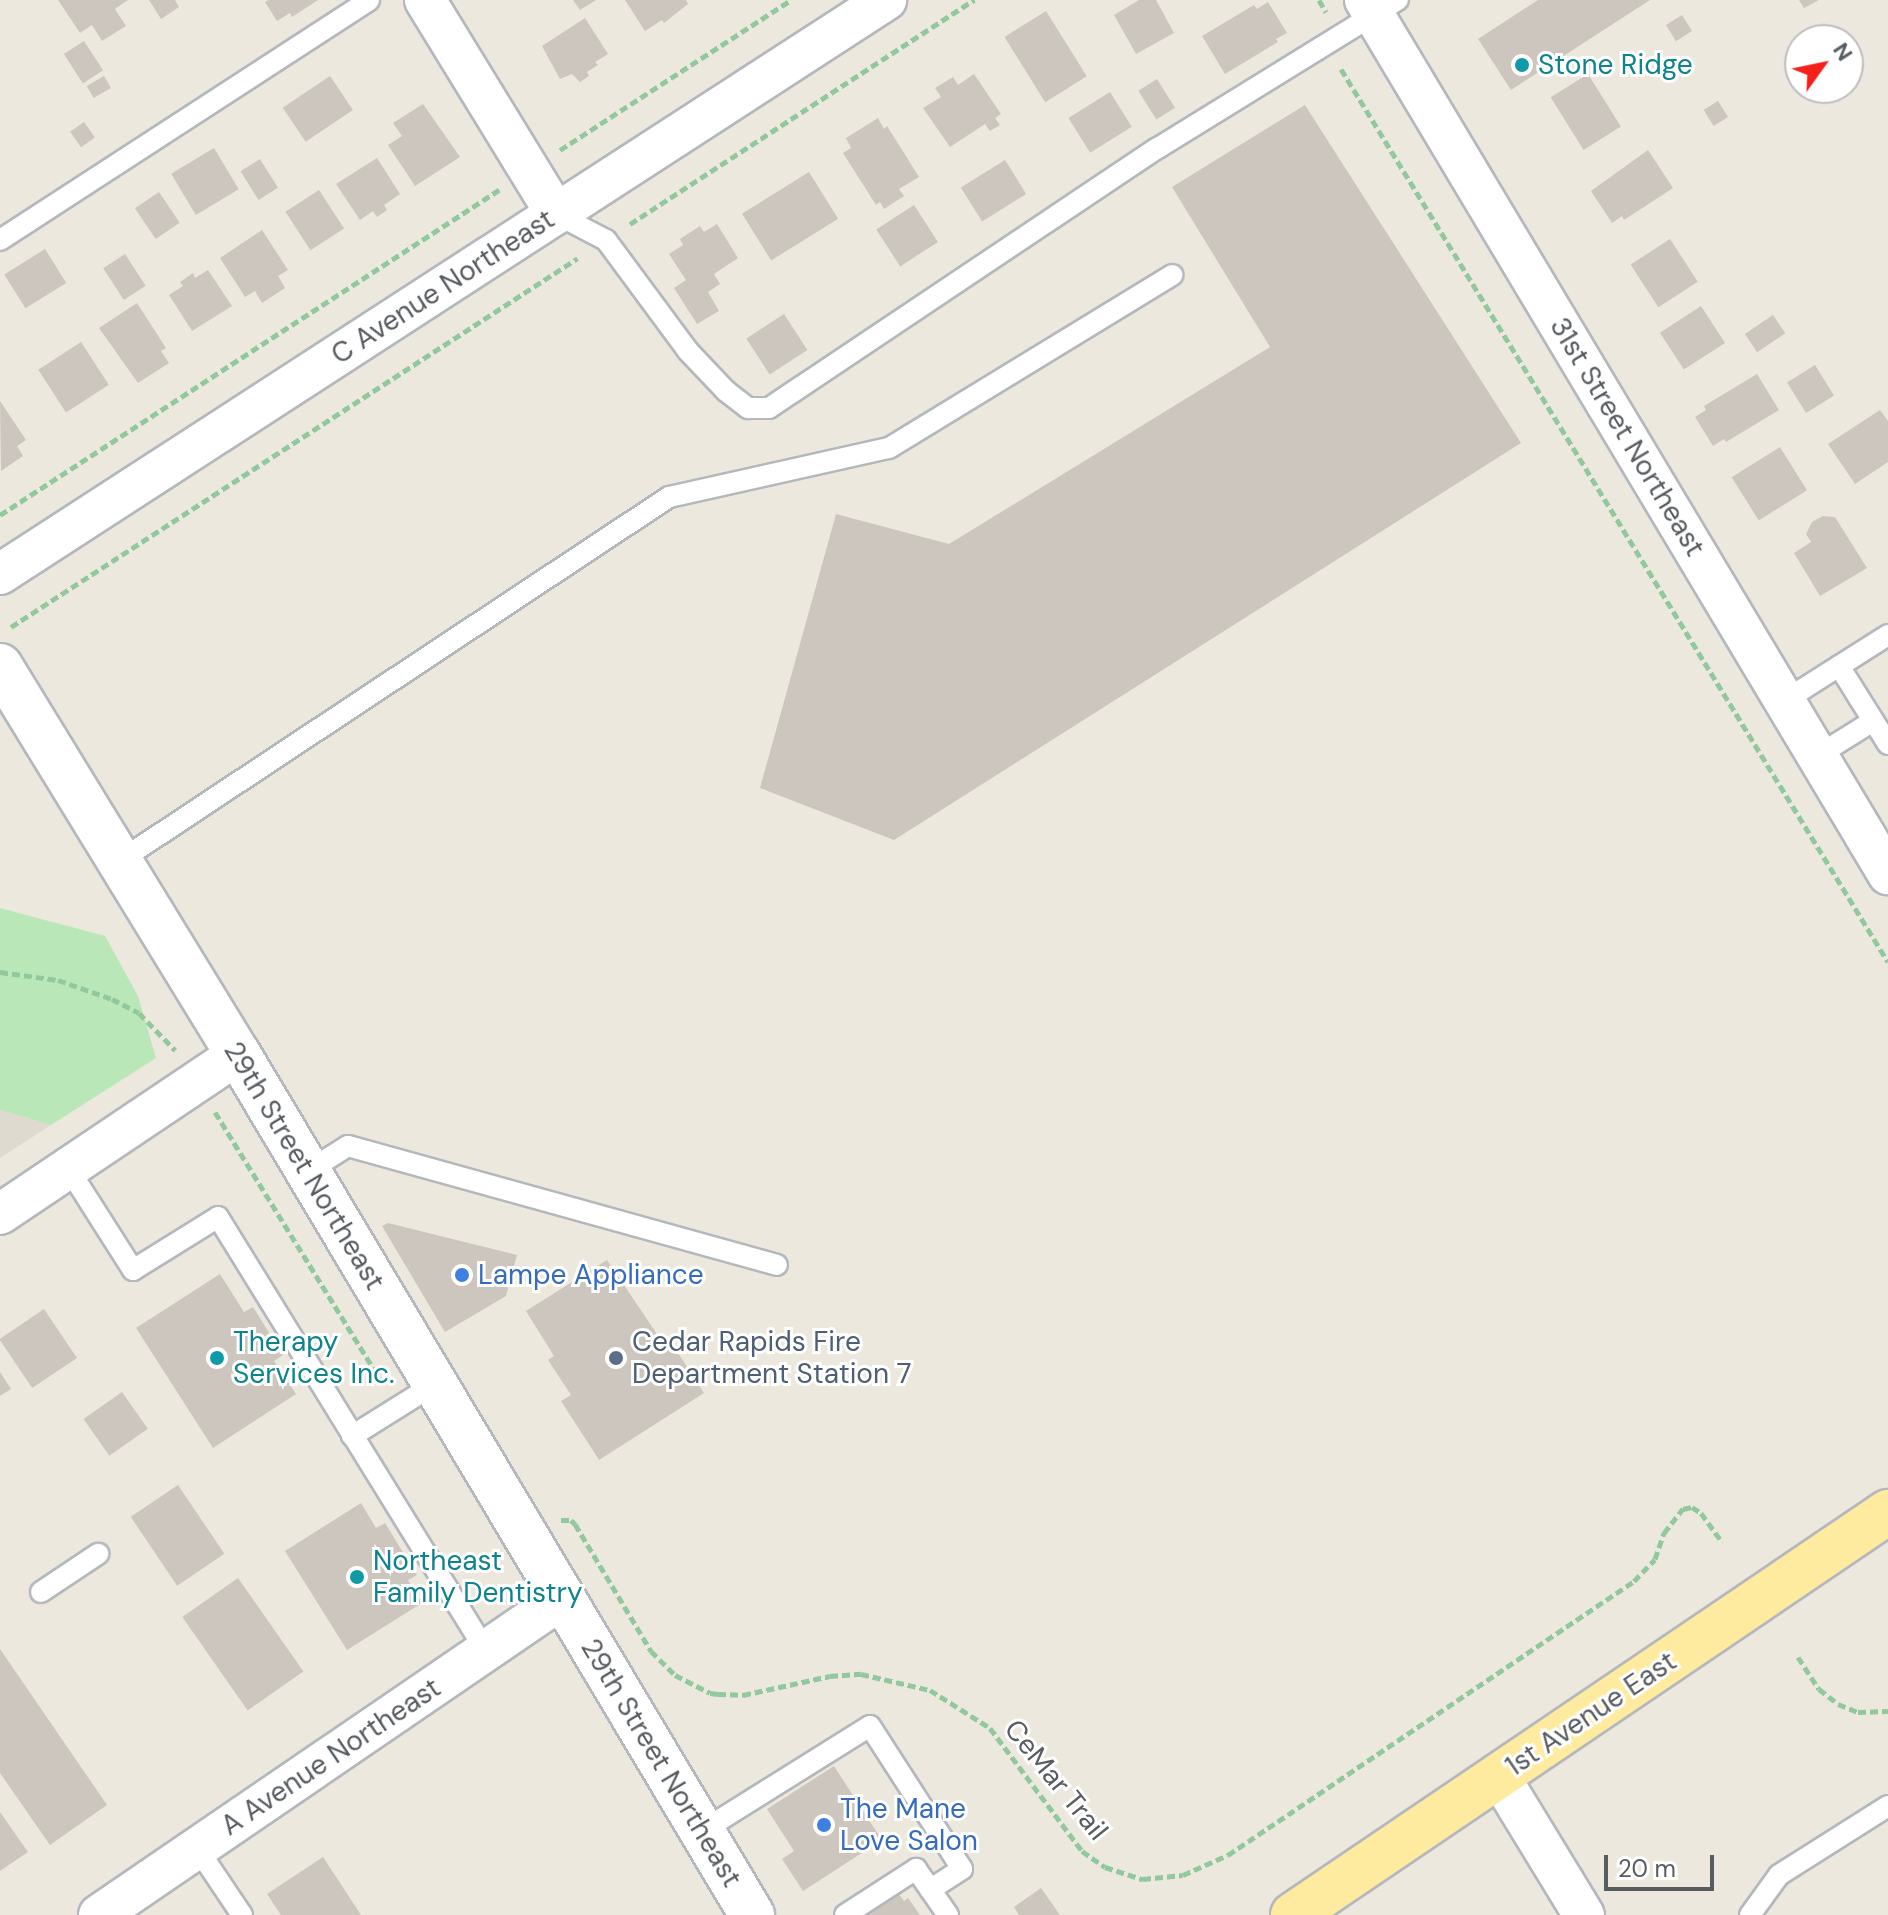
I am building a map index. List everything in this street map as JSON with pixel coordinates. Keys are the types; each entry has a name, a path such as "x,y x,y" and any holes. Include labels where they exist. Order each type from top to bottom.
{"main road":[{"name":"29th Street Northeast","path":"6,646 118,862 238,1054 752,1915"},
{"name":"1st Avenue East","path":"1293,1915 1888,1512"}],"street":[{"path":"425,0 556,214"},
{"name":"C Avenue Northeast","path":"0,574 886,0"},
{"name":"31st Street Northeast","path":"1379,5 1888,874"},
{"path":"0,1214 238,1054"},
{"name":"A Avenue Northeast","path":"102,1914 256,1791 486,1651 563,1598"},
{"path":"1499,1776 1584,1915"}],"lane":[{"path":"0,240 369,0"},
{"path":"556,214 606,240 688,351 726,391 748,408 769,408 1158,148 1379,5"},
{"path":"118,862 669,497 889,448 1172,275"},
{"path":"1784,701 1888,635"},
{"path":"1839,666 1888,744"},
{"path":"1817,756 1873,721"},
{"path":"308,1171 348,1146 777,1265"},
{"path":"68,1168 133,1270 218,1217 486,1651"},
{"path":"352,1436 435,1384"},
{"path":"41,1592 98,1554"},
{"path":"702,1831 870,1726 962,1869 930,1890"},
{"path":"1750,1915 1779,1875 1888,1806"},
{"path":"200,1835 242,1915"},
{"path":"845,1915 916,1869 948,1915"}],"path":[{"path":"550,156 791,0"},
{"path":"6,646 606,240 974,0"},
{"path":"1335,59 1888,962"},
{"path":"0,515 510,183"},
{"path":"0,972 58,980 112,999 139,1013 174,1049"},
{"path":"210,1105 397,1408"},
{"name":"CeMar Trail","path":"553,1525 571,1520 651,1651 675,1675 718,1694 743,1695 830,1676 861,1674 898,1680 930,1690 990,1728 1082,1851 1105,1867 1143,1879 1183,1875 1228,1855 1634,1581 1655,1559 1664,1533 1683,1509 1692,1507 1701,1513 1722,1542"},
{"path":"1798,1657 1819,1689 1838,1704 1870,1714 1888,1711"}],"shaded area":[{"path":"0,1110 51,1125 0,1158"}],"green space":[{"path":"0,908 105,936 138,996 156,1058 51,1125 0,1110"}],"building":[{"path":"58,0 128,0 115,9 126,26 102,41 92,25 80,33"},
{"path":"149,0 175,0 179,7 161,19"},
{"path":"318,0 292,17 290,13 277,21 265,2"},
{"path":"573,0 596,0 580,10"},
{"path":"625,0 686,0 688,4 664,23 662,20 645,31"},
{"path":"1139,0 1156,0 1174,33 1136,54 1114,15"},
{"name":"Stone Ridge","path":"1538,0 1650,0 1511,90 1478,39"},
{"path":"1799,0 1819,0 1804,8"},
{"path":"1268,2 1287,33 1276,39 1278,42 1225,74 1202,36 1254,5 1257,9"},
{"path":"1046,11 1087,76 1045,102 1004,37"},
{"path":"1682,15 1692,31 1676,41 1666,25"},
{"path":"585,18 608,54 595,62 598,65 587,72 589,76 580,82 572,74 560,79 542,46"},
{"path":"84,41 103,70 83,83 64,54"},
{"path":"974,74 1001,114 995,118 1000,125 990,131 985,124 950,147 923,108 941,97 935,88 953,77 958,85"},
{"path":"1588,74 1621,127 1584,150 1551,97"},
{"path":"104,76 111,88 94,98 87,86"},
{"path":"330,76 353,110 306,142 283,108"},
{"path":"1157,79 1175,108 1156,119 1138,91"},
{"path":"1110,92 1132,127 1090,153 1068,118"},
{"path":"1718,101 1728,117 1714,126 1704,110"},
{"path":"423,104 460,157 415,186 388,145 402,136 393,123"},
{"path":"1305,105 1521,443 894,840 760,788 836,514 949,544 1270,347 1172,187"},
{"path":"878,118 884,129 887,126 919,177 899,189 904,196 884,209 880,202 876,205 843,153 851,148 846,138"},
{"path":"84,122 95,138 81,147 70,132"},
{"path":"214,148 239,189 196,215 171,174"},
{"path":"1648,150 1673,188 1624,220 1622,216 1612,223 1591,191"},
{"path":"377,158 400,194 384,205 387,210 377,217 373,211 360,220 336,184"},
{"path":"260,159 278,188 259,200 240,171"},
{"path":"1005,160 1026,194 982,221 961,188"},
{"path":"809,172 838,219 771,261 742,214"},
{"path":"319,190 344,229 311,250 285,212"},
{"path":"159,192 180,223 156,239 135,208"},
{"path":"914,205 938,242 900,266 876,230"},
{"path":"717,224 738,258 714,274 720,284 708,292 719,311 697,324 674,288 686,280 669,254 683,245 680,239 700,226 704,232"},
{"path":"262,230 288,270 278,276 285,288 262,303 255,291 245,297 220,258"},
{"path":"1670,239 1698,282 1658,307 1631,265"},
{"path":"45,249 66,283 25,308 4,274"},
{"path":"125,254 146,286 124,300 103,268"},
{"path":"208,270 232,306 192,331 169,295 183,286 180,282 193,273 195,278"},
{"path":"137,303 166,348 161,351 169,363 138,383 99,328"},
{"path":"1701,306 1725,343 1684,370 1660,333"},
{"path":"784,314 807,350 770,375 746,339"},
{"path":"1773,315 1785,333 1757,352 1745,334"},
{"path":"81,342 109,385 66,413 38,370"},
{"path":"1815,365 1834,396 1806,413 1787,382"},
{"path":"1757,374 1779,410 1726,442 1724,439 1713,446 1695,417 1706,410 1704,406"},
{"path":"0,401 26,440 17,446 23,456 1,471"},
{"path":"1880,410 1888,421 1888,462 1855,484 1828,444"},
{"path":"1780,447 1807,490 1759,520 1732,477"},
{"path":"1823,516 1835,517 1867,568 1820,596 1794,553 1811,542 1806,534 1812,522"},
{"name":"Lampe Appliance","path":"388,1223 517,1255 506,1296 445,1332 382,1226"},
{"name":"Cedar Rapids Fire Department Station 7","path":"607,1260 663,1343 669,1339 704,1393 599,1460 561,1401 571,1395 548,1360 554,1356 526,1311"},
{"name":"Therapy Services Inc.","path":"220,1274 244,1312 253,1307 283,1355 274,1361 296,1394 213,1448 136,1328"},
{"path":"44,1309 77,1358 32,1388 0,1339"},
{"path":"0,1372 11,1389 0,1396"},
{"path":"122,1392 148,1429 109,1456 83,1419"},
{"path":"178,1485 224,1554 177,1586 131,1517"},
{"name":"Northeast Family Dentistry","path":"361,1503 376,1528 385,1523 417,1575 408,1580 422,1603 347,1650 285,1551"},
{"path":"238,1578 303,1671 248,1710 182,1617"},
{"path":"0,1649 107,1805 50,1845 0,1773"},
{"name":"The Mane Love Salon","path":"834,1766 882,1840 803,1891 782,1859 794,1851 767,1809"},
{"path":"0,1812 28,1852 0,1871"},
{"path":"323,1857 361,1915 281,1915 267,1894"},
{"path":"1041,1888 1060,1915 1019,1915 1014,1907"},
{"path":"899,1894 904,1901 908,1898 920,1915 868,1915"}],"place":[{"name":"Stone Ridge","path":"1522,65"},
{"name":"Lampe Appliance","path":"462,1275"},
{"name":"Therapy Services Inc.","path":"217,1358"},
{"name":"Cedar Rapids Fire Department Station 7","path":"616,1358"},
{"name":"Northeast Family Dentistry","path":"357,1577"},
{"name":"The Mane Love Salon","path":"824,1825"}]}
